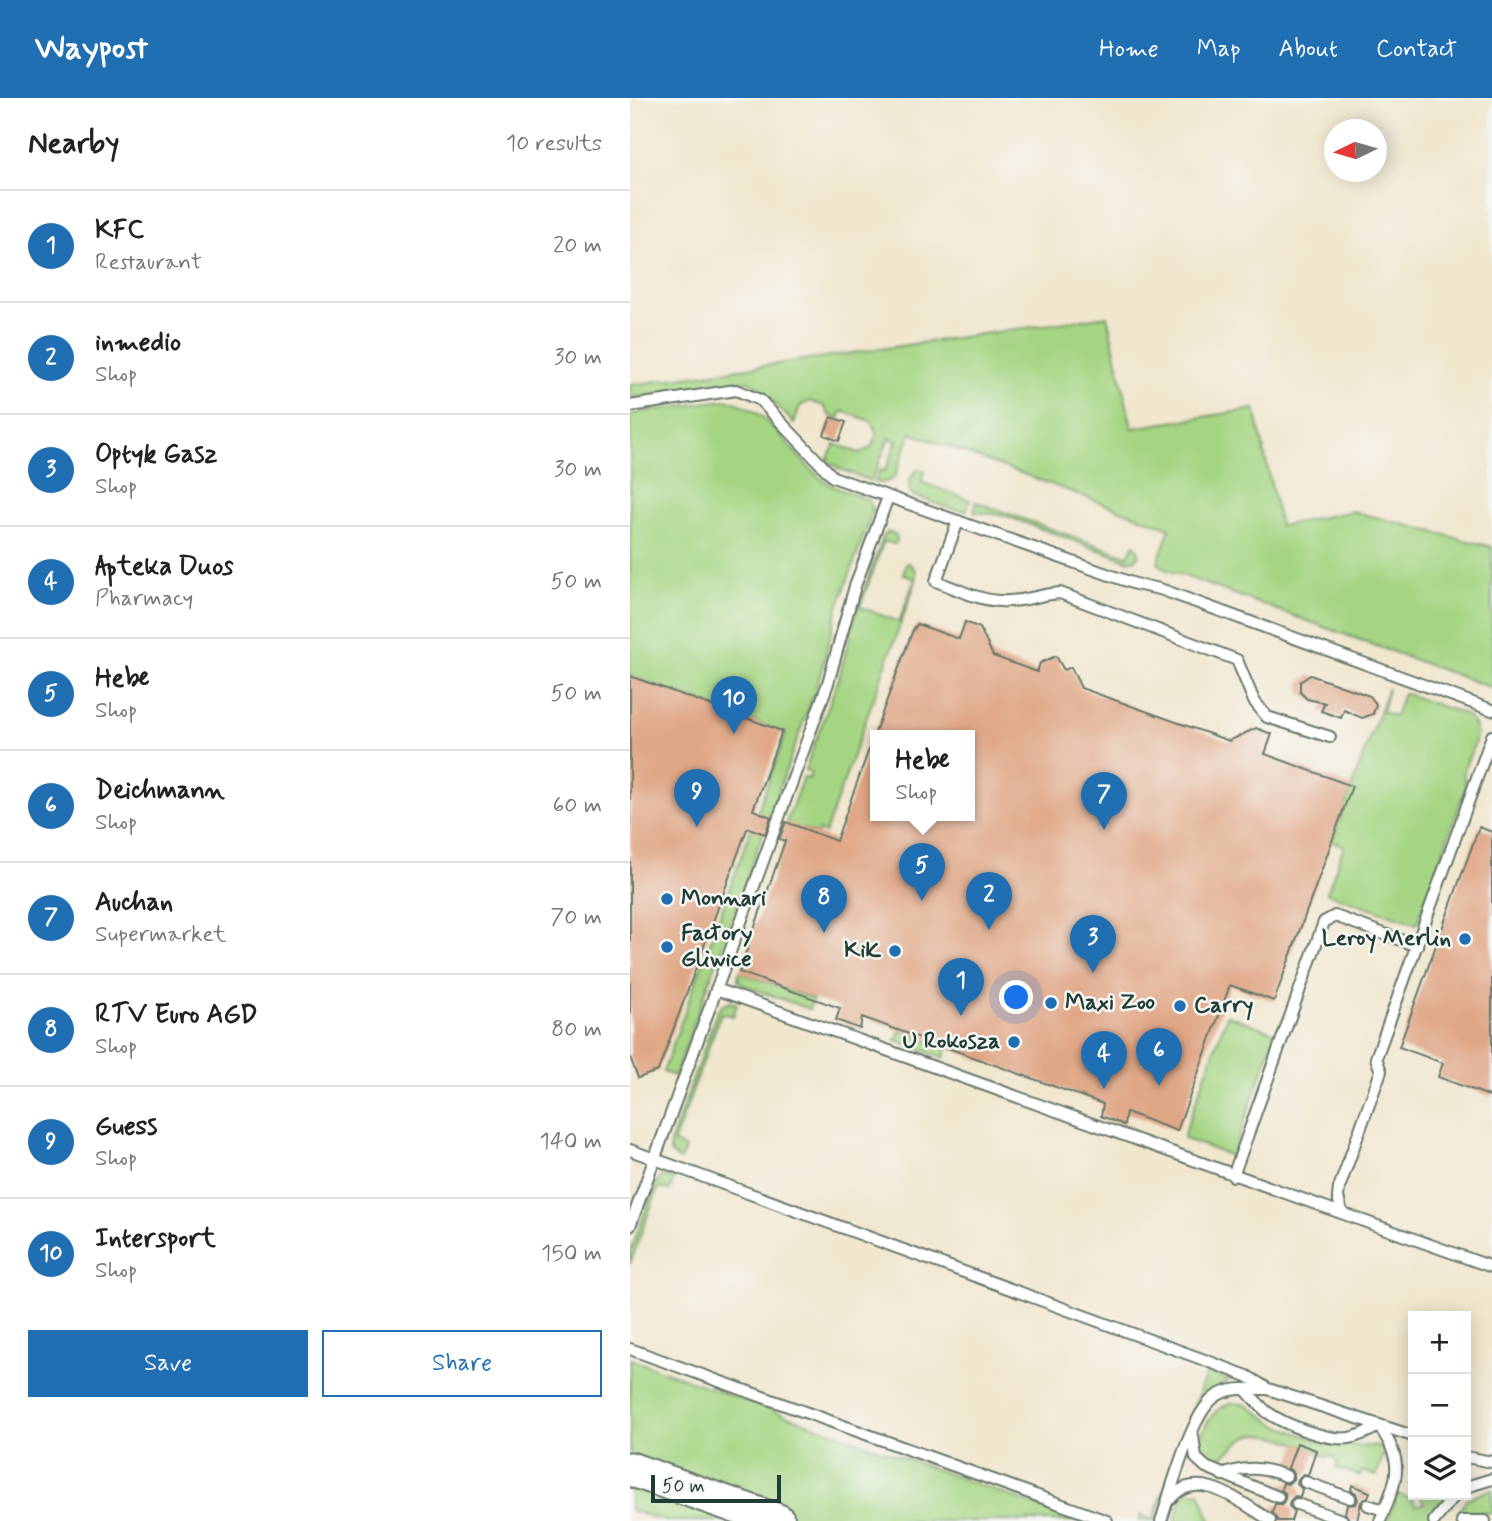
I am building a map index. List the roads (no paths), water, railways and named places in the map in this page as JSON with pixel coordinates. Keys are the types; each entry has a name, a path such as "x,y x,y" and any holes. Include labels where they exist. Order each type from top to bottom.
{"main road":[{"path":"630,1469 778,1521"}],"lane":[{"path":"630,406 736,390 760,400 833,477 1135,583 1160,589 1492,710"},
{"path":"630,1226 828,683 855,586 888,497"},
{"path":"958,521 936,581 982,598 1000,601 1060,593 1237,660 1254,701 1266,717 1330,737"},
{"path":"1342,1213 1339,1188 1381,1071 1377,1058 1492,736"},
{"path":"1233,1176 1324,922 1335,916 1416,946"},
{"path":"716,989 1492,1267"},
{"path":"630,1150 1210,1362 1247,1376 1268,1389 1408,1434"},
{"path":"630,1349 1108,1521"},
{"path":"1245,1389 1261,1407 1277,1418 1324,1436 1352,1437 1379,1426"},
{"path":"1161,1521 1202,1409 1212,1398 1226,1391 1268,1389"},
{"path":"1368,1505 1382,1516 1395,1479 1397,1461 1390,1441 1379,1426"},
{"path":"1193,1430 1196,1458 1206,1467 1278,1497"},
{"path":"1471,1458 1492,1462"},
{"path":"1208,1486 1223,1475 1247,1467 1270,1470 1286,1476"},
{"path":"1471,1485 1492,1479"},
{"path":"1305,1482 1350,1499"},
{"path":"1168,1501 1183,1487 1208,1486 1270,1520"},
{"path":"1434,1521 1451,1500"},
{"path":"1297,1504 1342,1520"},
{"path":"1462,1521 1485,1521"}],"place":[{"name":"Intersport","path":"734,734"},
{"name":"Guess","path":"697,827"},
{"name":"Auchan","path":"1104,830"},
{"name":"Monnari","path":"667,899"},
{"name":"Hebe","path":"922,901"},
{"name":"inmedio","path":"989,930"},
{"name":"RTV Euro AGD","path":"824,933"},
{"name":"Leroy Merlin","path":"1465,939"},
{"name":"Factory Gliwice","path":"667,947"},
{"name":"KiK","path":"895,951"},
{"name":"Optyk Gasz","path":"1093,973"},
{"name":"Maxi Zoo","path":"1051,1003"},
{"name":"Carry","path":"1180,1006"},
{"name":"KFC","path":"961,1016"},
{"name":"U Rokosza","path":"1014,1042"},
{"name":"Deichmann","path":"1159,1086"},
{"name":"Apteka Duos","path":"1104,1089"}]}
